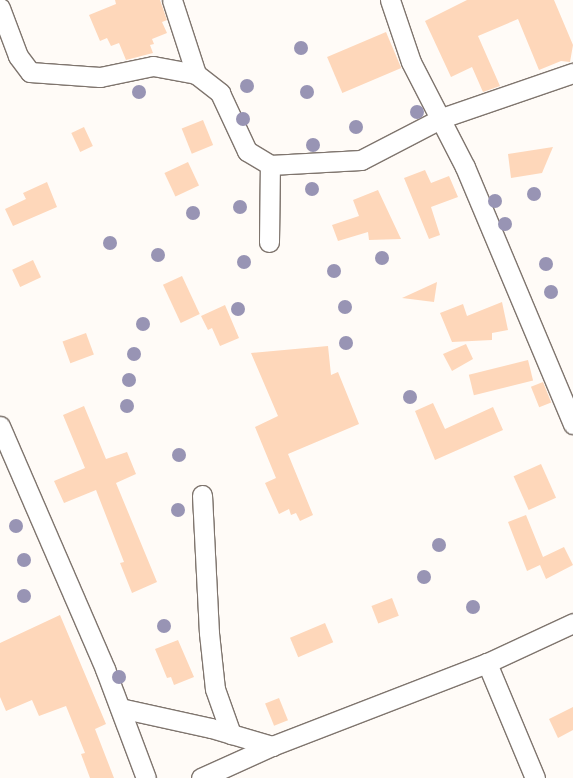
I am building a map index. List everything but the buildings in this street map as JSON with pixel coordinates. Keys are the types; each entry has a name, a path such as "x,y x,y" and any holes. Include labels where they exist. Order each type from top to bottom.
{"street":[{"path":"172,0 196,74"},
{"path":"390,0 411,62 442,118 573,424"},
{"path":"0,8 18,56 30,72 100,77 152,66 196,74 220,93 247,151 270,165 361,160 442,118 573,73"},
{"path":"269,242 270,165"},
{"path":"0,426 120,708 146,778"},
{"path":"202,495 205,590 215,689 231,734"},
{"path":"201,778 272,746 487,663 573,623"},
{"path":"487,663 535,778"},
{"path":"120,708 231,734 272,746"}]}
